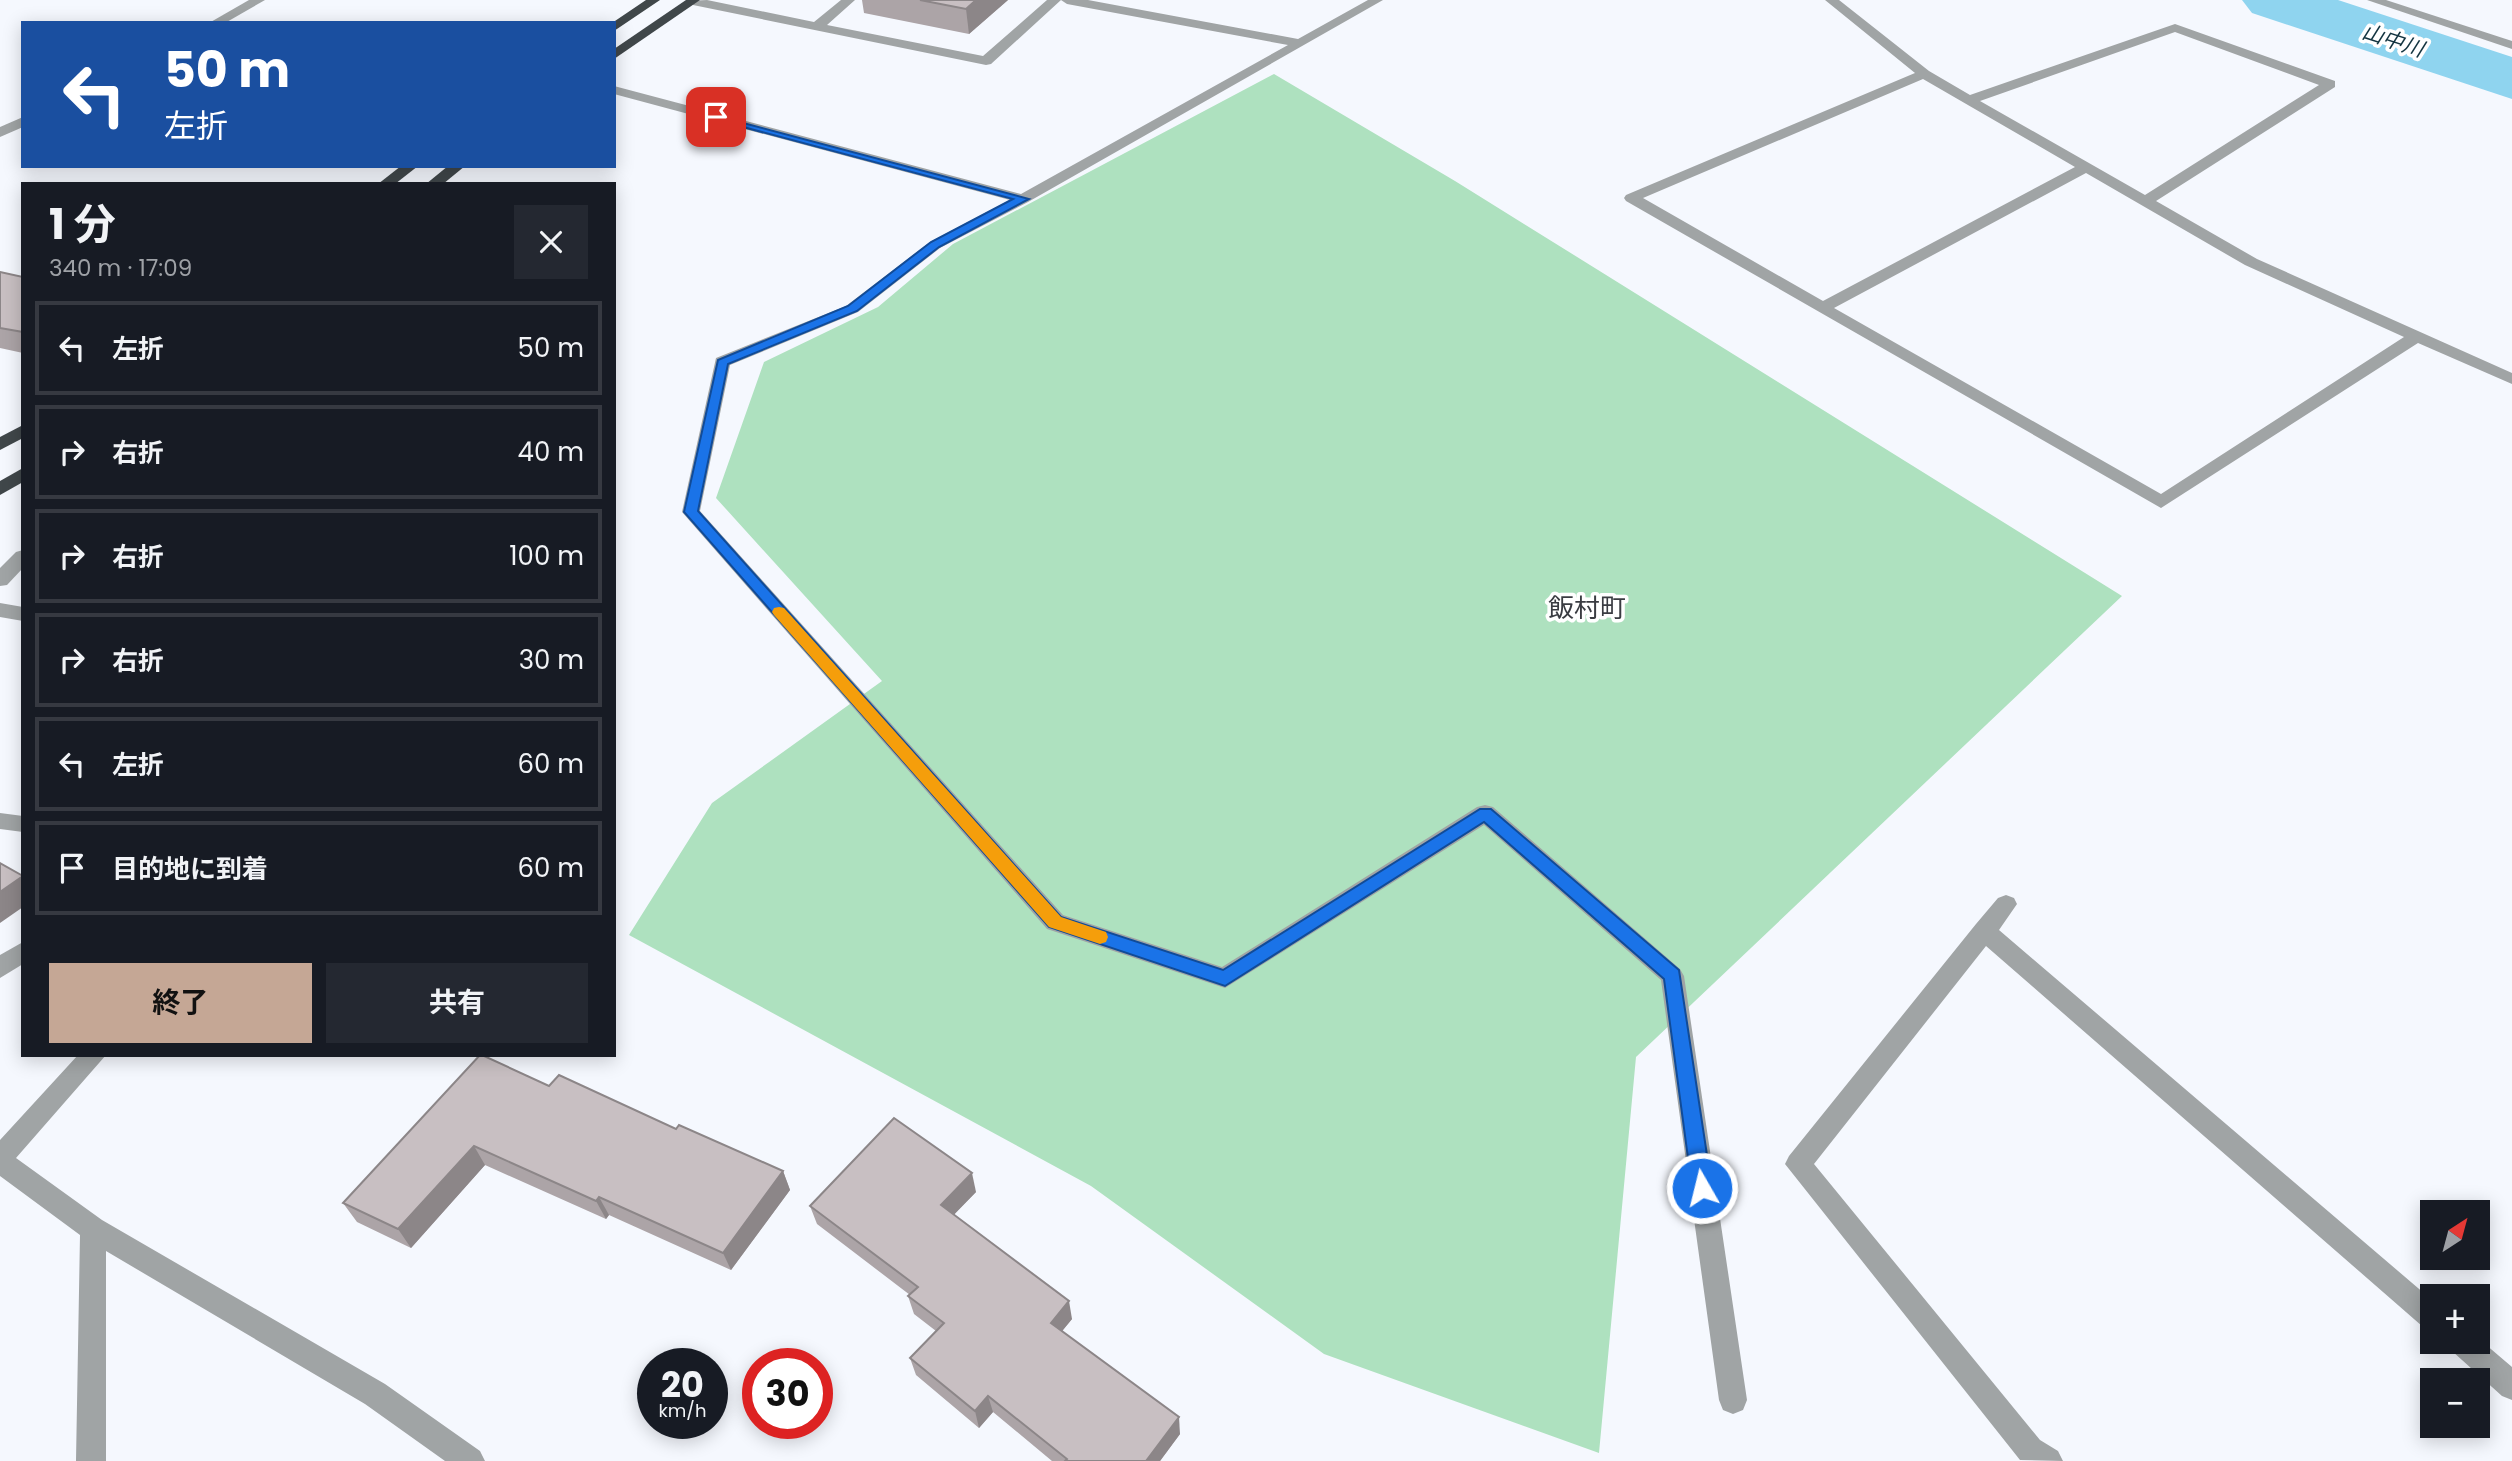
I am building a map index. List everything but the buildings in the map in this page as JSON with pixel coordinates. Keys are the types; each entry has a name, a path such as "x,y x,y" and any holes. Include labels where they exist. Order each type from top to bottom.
{"highway":[{"path":"616,26 654,0"},
{"path":"616,54 693,0"},
{"path":"387,182 402,168"},
{"path":"436,182 455,168"},
{"path":"0,445 21,431"},
{"path":"0,489 21,475"}],"street":[{"path":"219,21 259,0"},
{"path":"693,0 986,61 1055,0"},
{"path":"817,26 849,0"},
{"path":"1067,0 1300,43"},
{"path":"1377,0 1023,199 935,244 852,309 722,362 691,512 1055,922 1225,978 1485,813 1672,976 1733,1401"},
{"path":"1831,0 1924,74 2252,262 2512,379"},
{"path":"2373,0 2512,45"},
{"path":"1969,100 2175,28 2330,84 2146,201"},
{"path":"1924,74 1631,198 2161,502 2417,336"},
{"path":"616,91 1023,199"},
{"path":"0,133 21,122"},
{"path":"1822,308 2086,167"},
{"path":"0,580 21,558"},
{"path":"0,610 21,614"},
{"path":"0,821 21,824"},
{"path":"2006,904 1798,1164 2030,1450 2048,1461"},
{"path":"1984,931 2420,1307"},
{"path":"0,968 21,952"},
{"path":"92,1057 0,1159 93,1229 375,1394 470,1461"},
{"path":"91,1461 93,1229"},
{"path":"2476,1354 2512,1386"}],"green space":[{"path":"1274,74 1455,181 2122,596 1636,1057 1599,1453 1324,1354 1091,1186 629,935 712,803 882,681 716,498 764,362 878,307 953,244"}],"waterway":[{"name":"山中川","path":"2274,0 2512,79"}],"slow traffic":[{"path":"779,612 1055,922 1100,937"}],"district":[{"name":"飯村町","path":"1587,608"}],"route":[{"path":"716,117 1023,199 935,244 852,309 722,362 691,512 1055,922 1225,978 1485,813 1672,976 1702,1188"}]}
